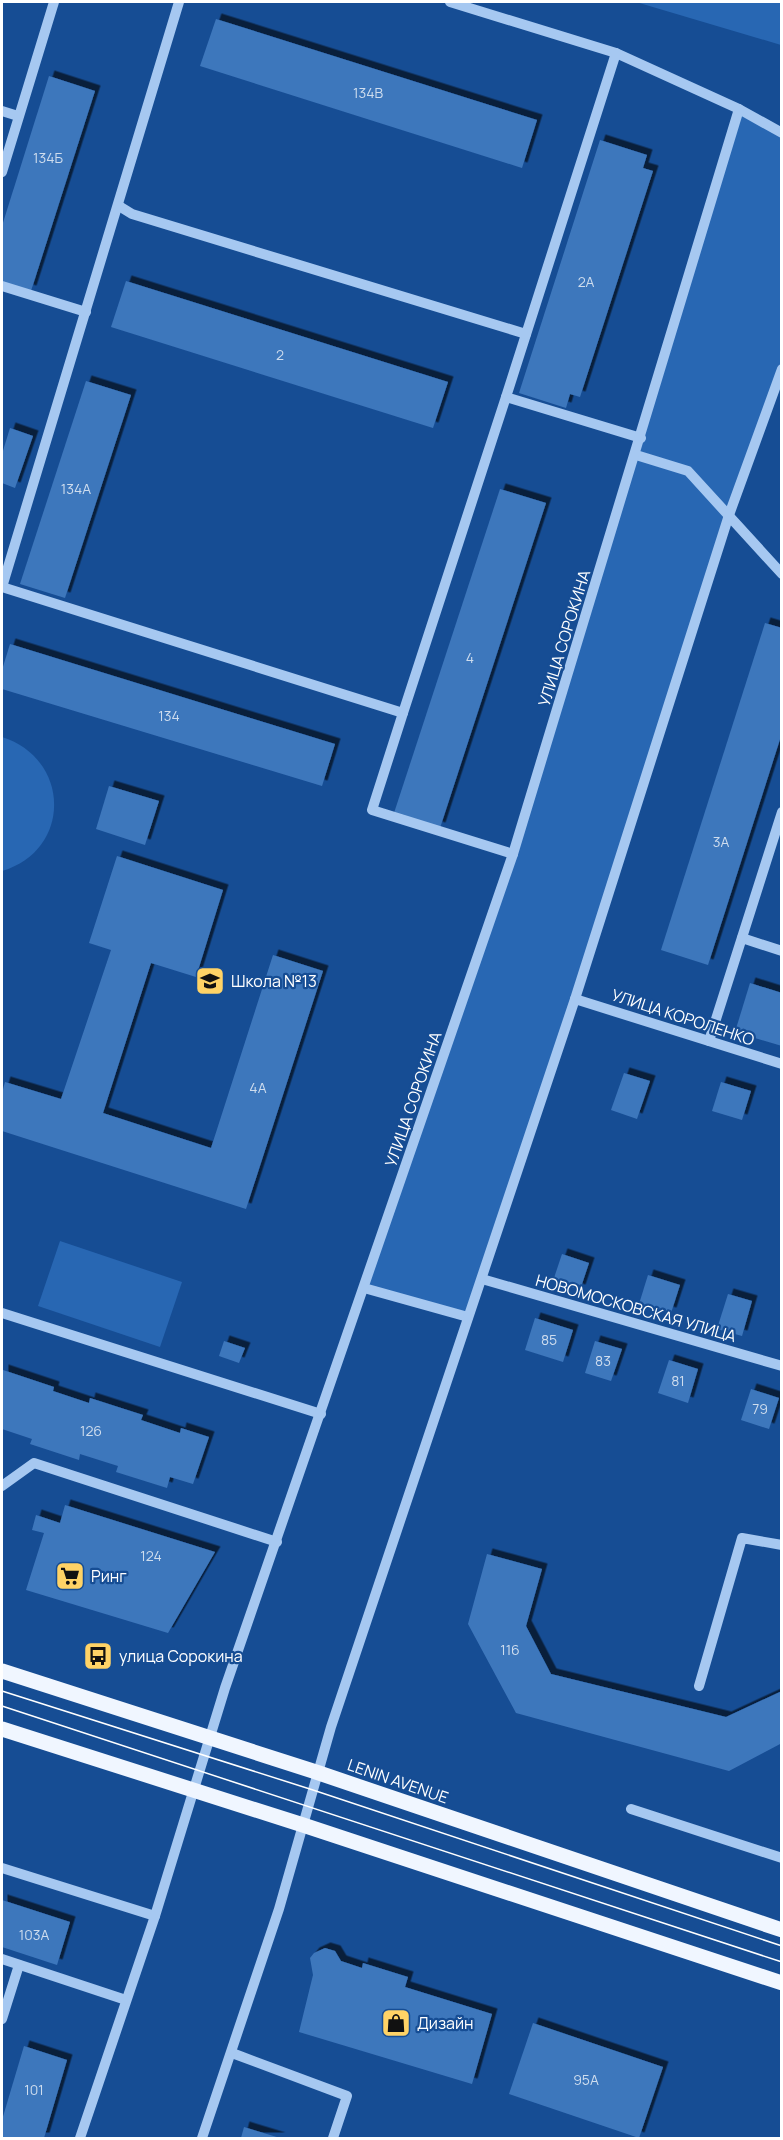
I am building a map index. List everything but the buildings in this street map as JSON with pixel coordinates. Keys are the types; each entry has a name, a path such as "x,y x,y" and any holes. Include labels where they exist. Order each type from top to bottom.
{"main road":[{"name":"LENIN AVENUE","path":"2,1671 319,1773 782,1930"},
{"path":"2,1729 303,1825 782,1983"}],"street":[{"path":"2,172 54,2"},
{"path":"179,2 2,588 403,712"},
{"path":"450,2 616,53 739,109 782,133"},
{"path":"513,854 372,810 616,53"},
{"name":"УЛИЦА СОРОКИНА","path":"81,2139 155,1916 210,1737 513,854 636,455 739,109"},
{"path":"2,111 18,116"},
{"path":"119,206 132,214 526,334"},
{"path":"2,286 86,312"},
{"path":"202,2139 232,2053 332,1727 575,999 729,515 782,369"},
{"path":"506,397 641,438"},
{"path":"636,455 688,471 782,574"},
{"path":"709,1041 782,813"},
{"path":"742,938 782,951"},
{"name":"УЛИЦА КОРОЛЕНКО","path":"575,999 782,1064"},
{"name":"НОВОМОСКОВСКАЯ УЛИЦА","path":"482,1279 782,1366"},
{"path":"364,1288 468,1317"},
{"path":"2,1313 321,1414"},
{"path":"2,1486 34,1463 277,1542"},
{"path":"699,1686 742,1538 782,1545"},
{"path":"631,1809 782,1858"},
{"path":"2,1868 155,1916"},
{"path":"2,1959 126,2000"},
{"path":"2,2019 19,1965"},
{"path":"232,2053 346,2096 333,2139"}],"shaded area":[{"path":"636,2 781,2 781,45"},
{"path":"739,109 781,133 781,369 468,1317 364,1288 513,854"},
{"path":"2,737 25,748 41,764 51,784 54,804 51,825 41,844 25,860 2,871"},
{"path":"60,1241 182,1282 160,1347 38,1306"}],"tram line":[{"path":"2,1691 313,1790 782,1946"},
{"path":"2,1706 782,1962"}],"place":[{"name":"Школа №13","path":"210,981"},
{"name":"Ринг","path":"70,1576"},
{"name":"улица Сорокина","path":"98,1656"},
{"name":"Дизайн","path":"396,2023"}]}
